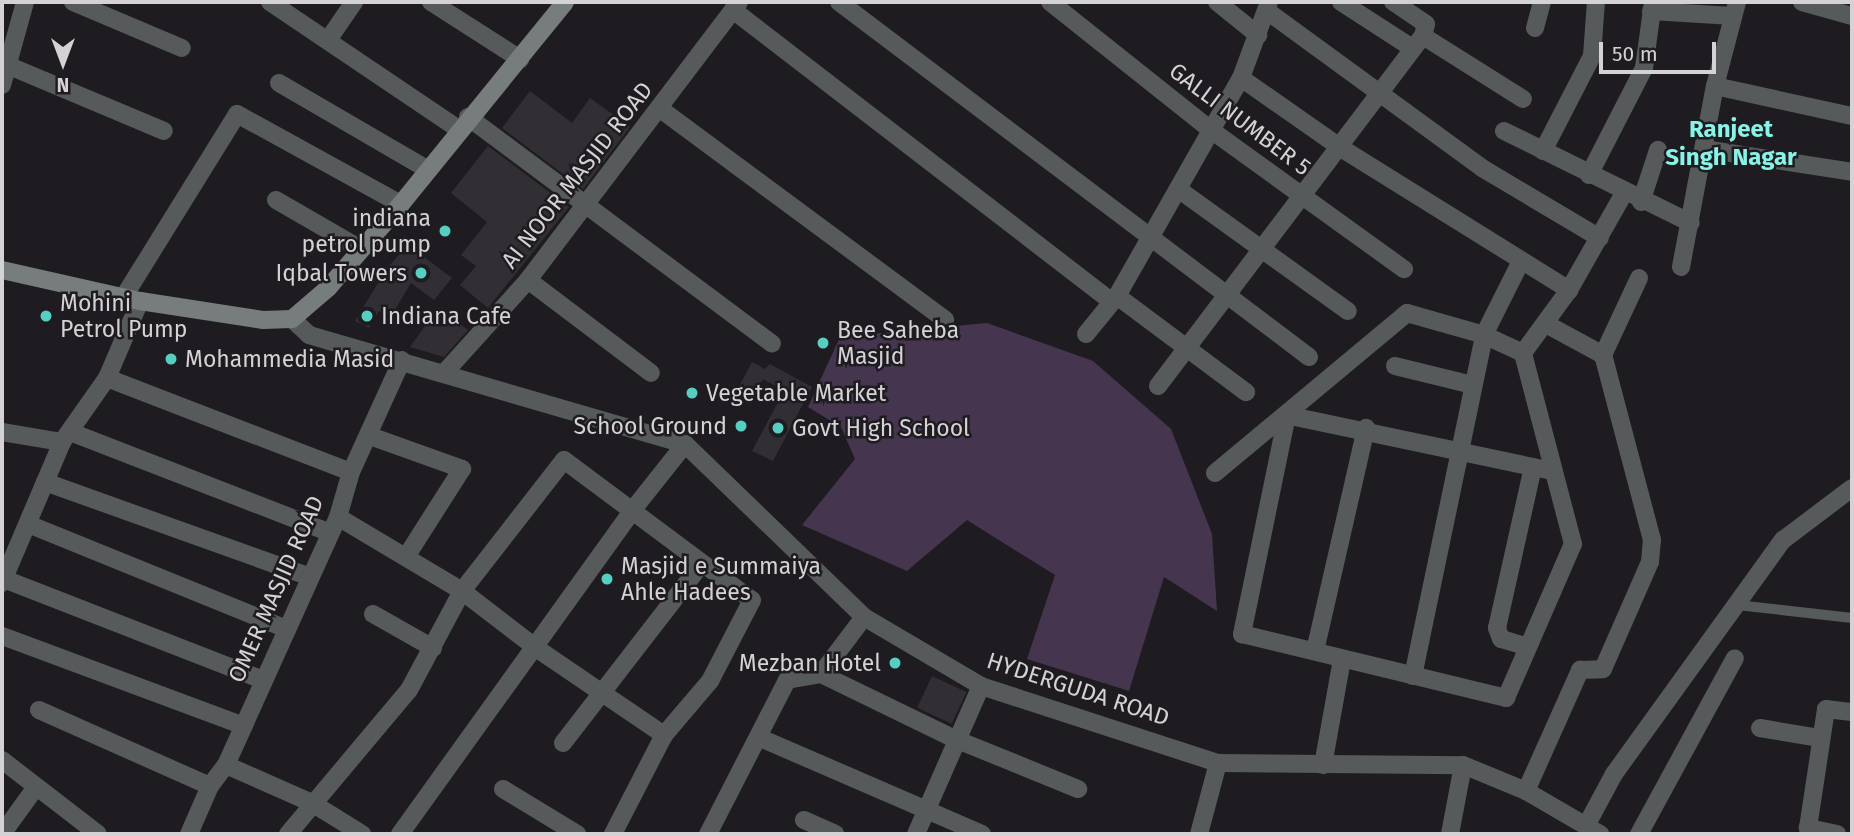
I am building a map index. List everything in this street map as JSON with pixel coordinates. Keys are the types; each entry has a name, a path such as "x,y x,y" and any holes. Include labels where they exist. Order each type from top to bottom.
{"main road":[{"path":"2,270 131,299 263,320 292,319 328,288 401,204 565,2"}],"street":[{"path":"2,85 7,65 7,45 25,2"},
{"path":"73,2 181,48"},
{"path":"270,2 464,124 772,344"},
{"path":"328,40 354,2"},
{"path":"431,2 520,59"},
{"path":"839,2 1227,298 1309,357"},
{"name":"GALLI NUMBER 5","path":"1050,2 1211,130 1404,269"},
{"path":"1217,2 1258,34"},
{"path":"1341,2 1523,99"},
{"path":"1158,386 1265,249 1417,42 1426,24 1393,2"},
{"path":"1535,28 1542,2"},
{"path":"1543,150 1592,56 1596,2"},
{"path":"1802,2 1833,6 1852,16"},
{"path":"736,6 1114,299 1189,348 1246,392"},
{"name":"AI NOOR MASJID ROAD","path":"445,372 528,280 736,6"},
{"path":"1086,334 1114,299 1241,78 1268,6 1378,95 1482,168 1600,238"},
{"path":"1589,175 1644,68 1652,6 1735,9 1715,86 1681,267"},
{"path":"7,65 164,131"},
{"path":"1241,78 1340,148 1520,263 1569,289"},
{"path":"279,83 427,169"},
{"path":"1715,86 1852,116"},
{"path":"659,108 945,320"},
{"path":"263,680 3,581 7,551 27,524 45,482 90,396 107,378 131,299 237,114 401,204"},
{"path":"1504,131 1641,202 1691,223"},
{"path":"1704,149 1852,172"},
{"path":"1641,202 1658,150"},
{"path":"1178,189 1348,311"},
{"path":"1523,353 1569,289 1624,192"},
{"path":"276,200 361,249"},
{"path":"1413,676 1484,335 1520,263"},
{"path":"1526,791 1580,670 1603,668 1650,562 1652,540 1603,355 1639,278"},
{"path":"528,280 651,373"},
{"path":"1215,473 1407,313 1484,335 1523,353"},
{"name":"HYDERGUDA ROAD","path":"292,319 309,335 445,372 685,444 864,617 981,686 1218,763 1463,765 1526,791 1593,830"},
{"path":"1545,324 1603,355"},
{"path":"1287,415 1242,634 1506,698 1573,544 1523,353"},
{"name":"OMER MASJID ROAD","path":"189,834 210,786 226,765 333,525 351,472 370,436 402,360"},
{"path":"1395,366 1473,385"},
{"path":"107,378 351,472"},
{"path":"1287,415 1366,428 1552,471"},
{"path":"1315,651 1366,428"},
{"path":"2,432 67,438 333,525 406,557 462,591 536,648 664,735"},
{"path":"370,436 462,470 406,557"},
{"path":"401,834 631,512 685,444"},
{"path":"288,834 409,690 462,591 564,460 751,600 710,681 664,735 613,834"},
{"path":"1528,647 1501,639 1497,628 1534,467"},
{"path":"45,482 310,577"},
{"path":"1593,830 1614,774 1783,540 1852,488"},
{"path":"27,524 286,629"},
{"path":"563,743 702,563"},
{"path":"373,614 433,648"},
{"path":"821,674 864,617"},
{"path":"2,636 243,726"},
{"path":"1639,834 1735,658"},
{"path":"1323,765 1342,659"},
{"path":"708,834 787,680 821,674 955,739 1078,789"},
{"path":"916,834 955,739 981,686"},
{"path":"1836,834 1808,828 1826,709 1852,712"},
{"path":"38,710 210,786"},
{"path":"1760,728 1820,738"},
{"path":"758,737 982,834"},
{"path":"2,760 98,834"},
{"path":"1199,834 1218,763"},
{"path":"226,765 313,803 362,834"},
{"path":"1450,834 1463,765"},
{"path":"2,834 36,787"},
{"path":"503,789 578,834"},
{"path":"804,820 835,834"}],"lane":[{"path":"1737,605 1852,618"}],"shaded area":[{"path":"987,323 1093,361 1171,429 1212,534 1217,611 1164,577 1129,691 1027,659 1055,575 967,520 907,571 802,525 855,459 841,427 808,407 840,337"}],"building":[{"path":"530,91 572,123 590,98 630,127 583,189 502,128"},
{"path":"488,146 569,207 488,308 460,285 476,266 461,255 487,222 451,193"},
{"path":"408,245 452,278 434,300 411,283 390,318 379,311 369,328 355,321 387,268"},
{"path":"438,308 468,330 444,357 410,347"},
{"name":"Govt High School","path":"752,362 765,369 770,364 812,387 773,461 752,451 784,391 763,379 750,404 734,396"},
{"path":"932,676 966,692 952,724 917,708"}],"place":[{"name":"indiana petrol pump","path":"445,231"},
{"name":"Iqbal Towers","path":"421,273"},
{"name":"Mohini Petrol Pump","path":"46,316"},
{"name":"Indiana Cafe","path":"367,316"},
{"name":"Bee Saheba Masjid","path":"823,343"},
{"name":"Mohammedia Masid","path":"171,359"},
{"name":"Vegetable Market","path":"692,393"},
{"name":"School Ground","path":"741,426"},
{"name":"Govt High School","path":"778,428"},
{"name":"Masjid e Summaiya Ahle Hadees","path":"607,579"},
{"name":"Mezban Hotel","path":"895,663"}],"district":[{"name":"Ranjeet Singh Nagar","path":"1731,144"}]}
